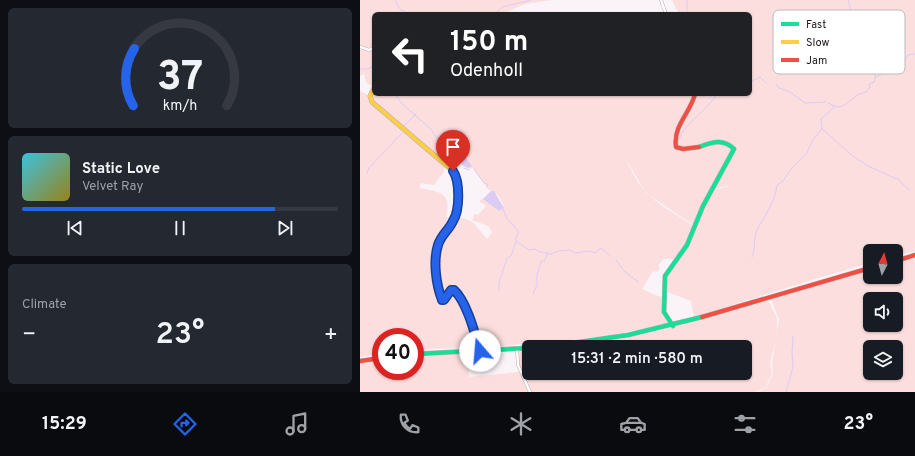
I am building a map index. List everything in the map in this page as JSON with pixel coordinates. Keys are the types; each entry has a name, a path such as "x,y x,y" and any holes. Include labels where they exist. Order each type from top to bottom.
{"street":[{"path":"661,0 665,12"},
{"path":"360,47 369,50 372,49"},
{"path":"372,92 370,96 372,102 454,172 459,189 456,216 440,239 437,247 436,273 442,300 444,300 451,290 454,290 460,297 470,320 480,351"},
{"path":"673,326 664,312 665,276 687,245 703,206 734,149 730,144 722,141 709,142 692,150 682,151 676,147 674,141 676,130 683,116 692,106 695,96"},
{"path":"903,259 915,255"},
{"path":"601,340 673,326 863,270"},
{"path":"517,349 518,365 530,392"},
{"path":"424,354 522,349"},
{"path":"360,361 372,359"}],"shaded area":[{"path":"360,0 551,0 525,4 507,12 372,12 372,86 366,82 364,74 360,76"},
{"path":"672,0 915,0 915,251 903,254 903,244 863,244 863,265 694,317 691,301 665,291 665,276 687,245 700,214 713,190 730,185 714,189 734,149 722,140 709,141 691,149 677,147 676,130 695,96 752,96 752,12 678,12"},
{"path":"360,91 369,96 372,92 372,96 695,96 678,124 676,148 682,152 711,144 723,143 730,144 733,149 695,226 650,196 694,226 686,244 675,259 663,259 658,266 660,268 657,272 653,271 642,289 663,297 663,306 670,323 602,337 569,340 522,340 522,344 480,348 470,320 478,348 424,349 424,328 372,328 372,355 360,357","holes":["461,152 460,161 468,169 473,168 489,190 495,192 504,206 499,211 483,198 479,201 486,206 478,215 475,214 472,220 488,226 492,232 487,239 471,221 462,218 446,217 447,202 443,195 439,192 420,188 420,183 434,185 443,173 445,166 453,170","627,161 644,189 639,184"]},
{"path":"465,157 472,166 468,168 462,165 462,158"},
{"path":"491,191 494,191 504,208 499,211 483,199"},
{"path":"915,257 915,392 758,392 766,388 773,374 772,363 779,320 771,299 863,272 863,284 903,284 903,260"},
{"path":"768,300 777,318 777,335 770,363 772,374 765,388 754,392 531,392 526,380 752,380 752,340 613,340 691,323"},
{"path":"518,351 522,351 522,372 519,365"},
{"path":"470,352 469,377 519,372 529,392 360,392 360,362 372,360 372,380 424,380 424,355"}],"waterway":[{"path":"395,0 400,9 405,12"},
{"path":"497,12 502,7 531,0"},
{"path":"687,0 687,11"},
{"path":"848,0 850,10"},
{"path":"905,61 908,55 915,54"},
{"path":"360,69 368,69 372,66"},
{"path":"875,74 875,78"},
{"path":"828,103 837,107 843,106 859,94 866,92 870,87 869,84 874,82 875,78 881,74"},
{"path":"752,81 760,77 766,83"},
{"path":"776,84 779,88 790,92 805,103 826,102"},
{"path":"396,96 401,103 431,129 438,140 459,155 457,163"},
{"path":"678,141 686,128 715,96"},
{"path":"831,110 834,106"},
{"path":"752,257 757,230 772,203 777,185 783,181 792,168 806,154 813,140 822,129 821,119 830,111"},
{"path":"404,126 416,114"},
{"path":"822,129 854,157 868,166 899,180 909,190"},
{"path":"367,173 369,168 402,133"},
{"path":"464,168 469,170"},
{"path":"474,169 484,183 487,184 487,187"},
{"path":"503,209 506,217 519,232 516,237 516,241 529,250 535,249 540,252 551,254 559,251 570,250 575,253 590,251 595,253 601,248 611,256"},
{"path":"499,290 499,283 507,258 511,256 516,242"},
{"path":"533,294 537,285 537,275 541,261 544,261 548,253"},
{"path":"616,260 624,271 638,282"},
{"path":"786,392 793,367 793,336"}],"traffic: fast":[{"path":"673,326 664,312 665,276 687,245 703,206 734,149 722,142 699,147"},
{"path":"593,340 628,335 702,317"},
{"path":"424,354 522,348"}],"traffic: slow":[{"path":"372,92 370,96 372,102 454,172 459,200 457,212 438,244 436,261 442,300 444,300 451,290 454,290 461,298"}],"traffic: jam":[{"path":"694,96 690,108 679,126 676,147 683,149 699,147"},
{"path":"903,259 915,255"},
{"path":"702,317 863,270"},
{"path":"461,298 470,318 480,351"},
{"path":"360,361 372,359"}],"route":[{"path":"453,171 458,181 459,189 456,216 440,239 437,247 436,273 442,300 444,300 451,290 457,292 460,297 470,320 480,351"}]}
